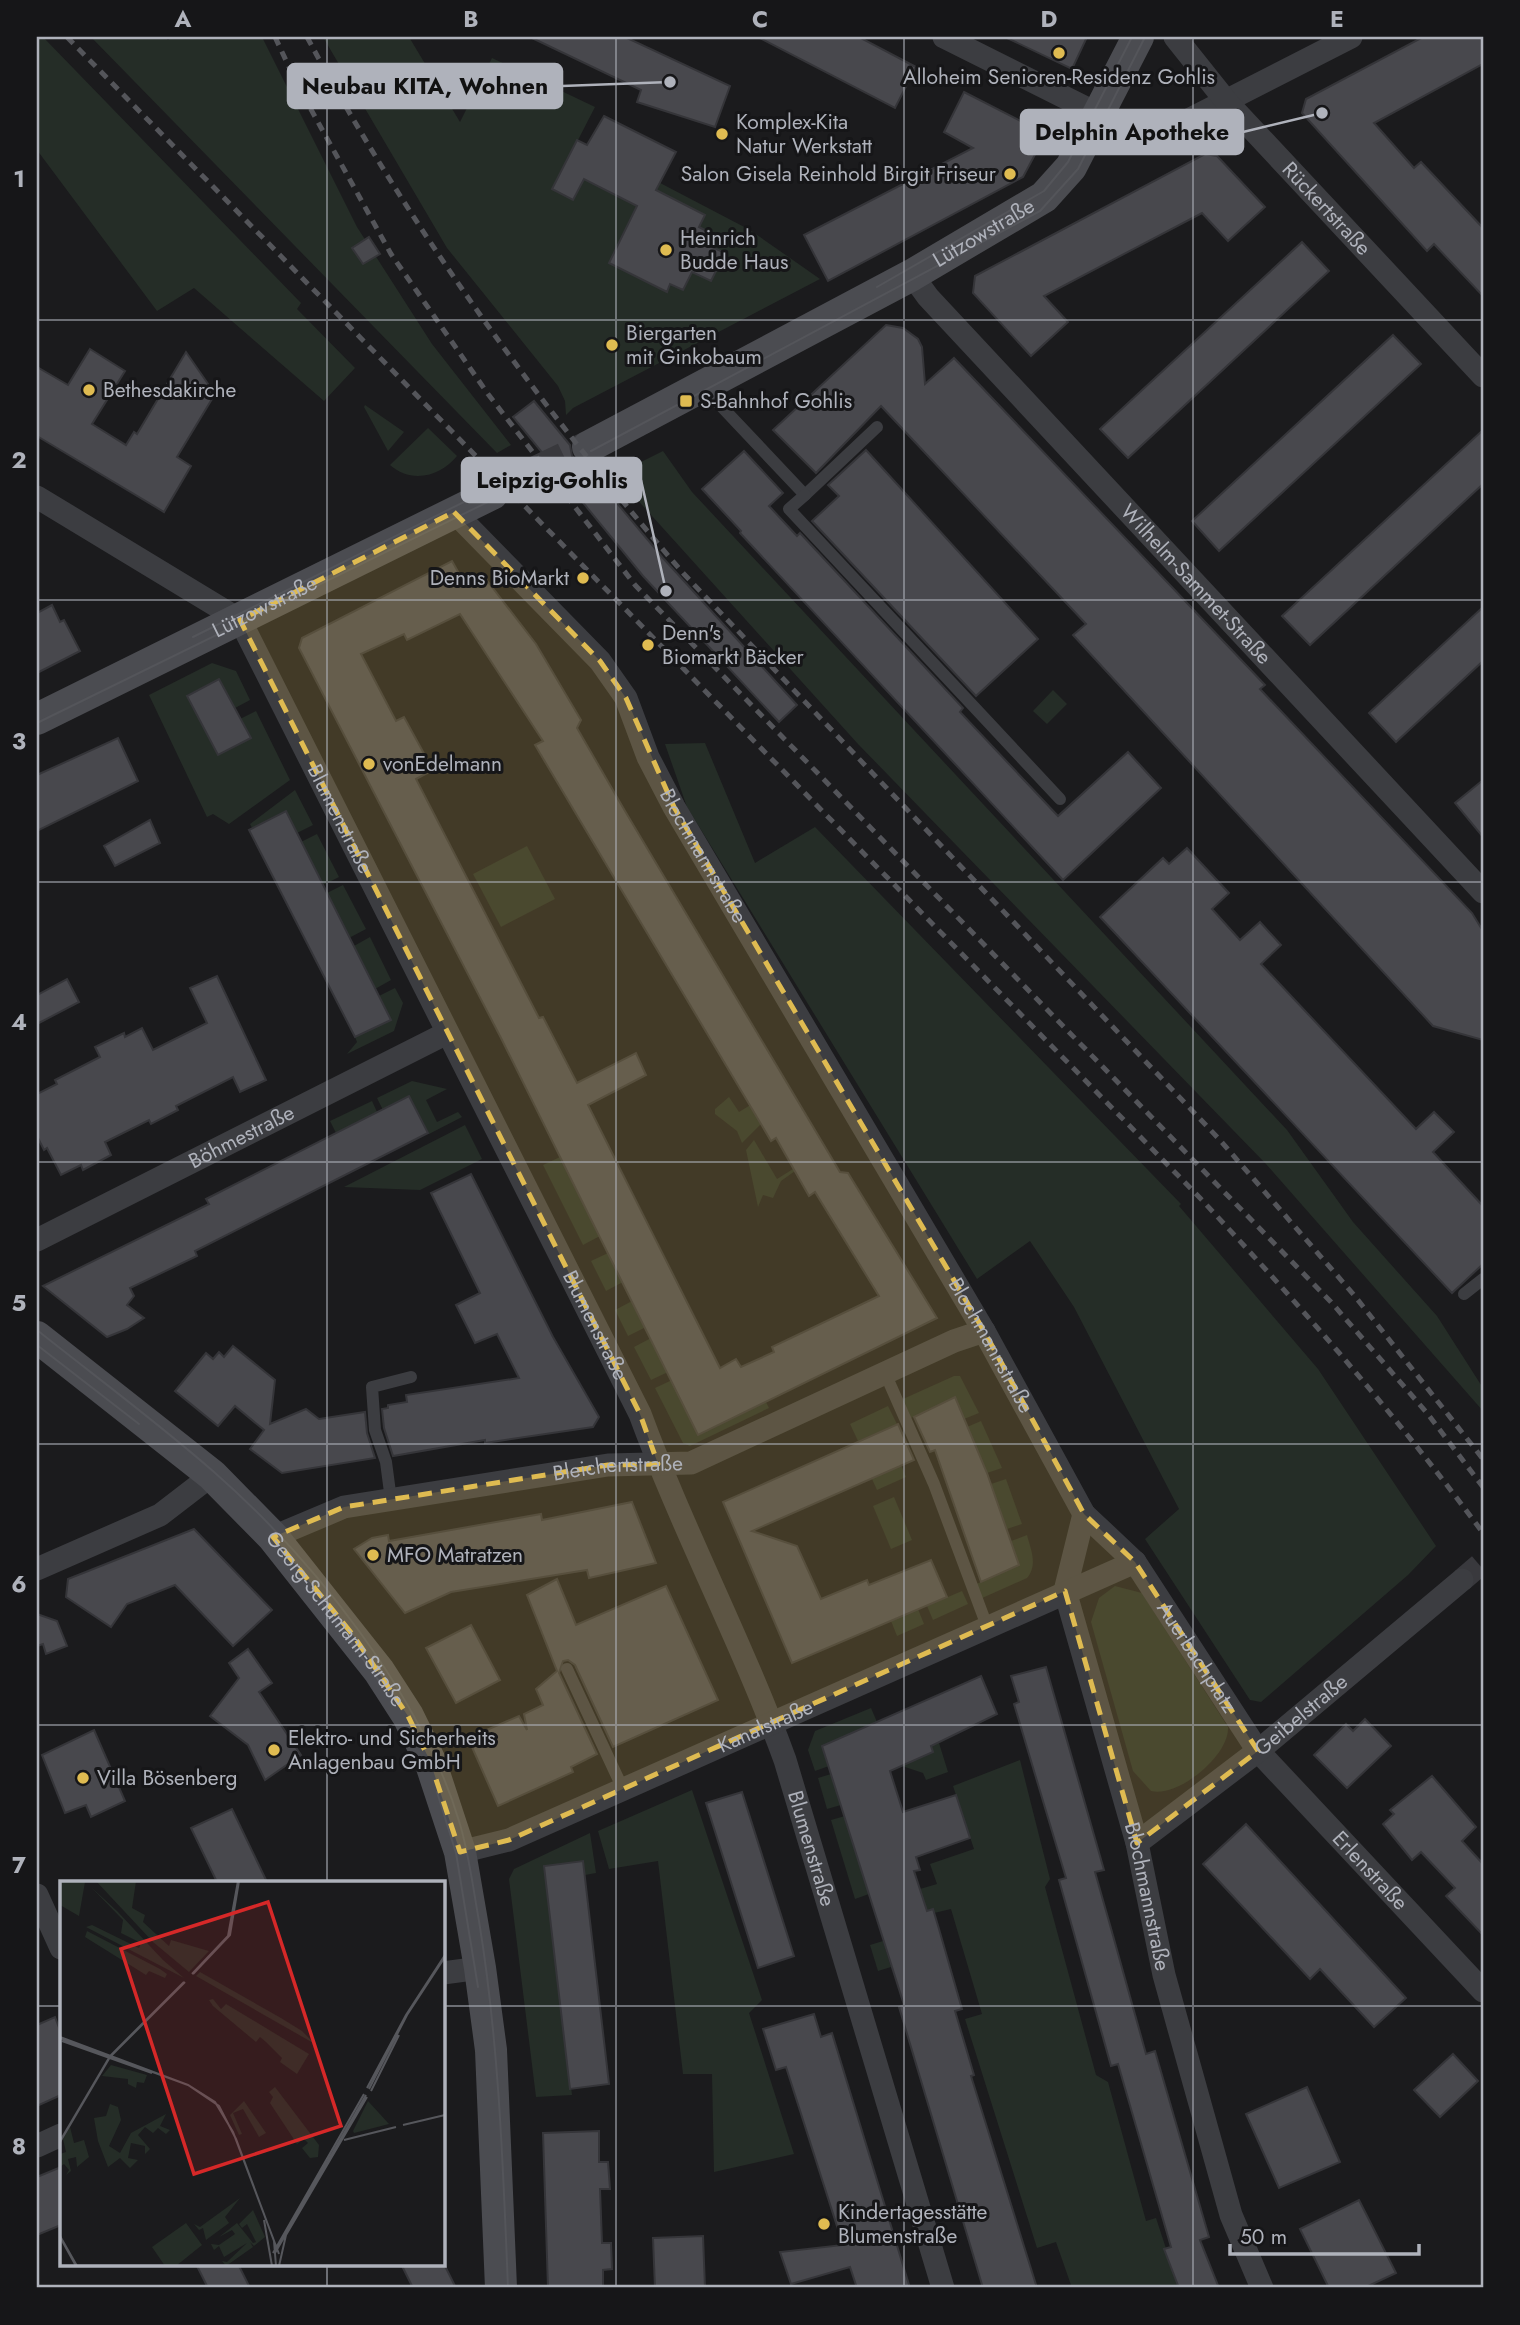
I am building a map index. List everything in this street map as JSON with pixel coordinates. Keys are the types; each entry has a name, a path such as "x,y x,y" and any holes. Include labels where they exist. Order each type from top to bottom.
{"main road":[{"name":"Lützowstraße","path":"588,447 912,275 1044,197 1071,167 1138,37"},
{"name":"Lützowstraße","path":"37,719 240,621 492,494"},
{"name":"Georg-Schumann-Straße","path":"37,1337 212,1475 274,1537 353,1635 408,1716 430,1760 460,1852 480,1968 491,2050 501,2288"}],"street":[{"path":"944,37 1100,115 1157,136 1351,37"},
{"name":"Rückertstraße","path":"1175,37 1226,101 1483,376"},
{"name":"Wilhelm-Sammet-Straße","path":"912,275 928,297 1483,891"},
{"path":"37,497 240,621"},
{"name":"Blochmannstraße","path":"454,512 600,661 626,698 648,757 674,807 984,1331 1084,1514 1065,1591 1137,1843 1164,1975 1231,2215 1262,2288"},
{"name":"Blumenstraße","path":"240,621 640,1414 771,1723 943,2288"},
{"name":"Böhmestraße","path":"37,1240 447,1033"},
{"name":"Bleichertstraße","path":"274,1537 344,1507 608,1465 691,1463 954,1340 984,1331"},
{"path":"37,1569 160,1516 212,1475"},
{"name":"Auerbachplatz","path":"1084,1514 1135,1562 1258,1751"},
{"path":"1065,1591 1135,1562"},
{"name":"Geibelstraße","path":"1137,1843 1258,1751 1462,1580"},
{"name":"Kanalstraße","path":"460,1852 509,1840 1065,1591"},
{"name":"Erlenstraße","path":"1258,1751 1483,1991"},
{"path":"37,1895 60,1946"},
{"path":"444,1973 480,1968"},
{"path":"37,2146 60,2135"}],"lane":[{"path":"703,387 805,495"},
{"path":"877,427 789,509 1060,799"},
{"path":"1464,1294 1483,1279"},
{"path":"884,1373 934,1484 987,1626"},
{"path":"391,1500 386,1462 375,1430 372,1387 411,1377"},
{"path":"567,1669 623,1789"}],"highlighted area":[{"path":"454,512 600,661 626,698 674,807 984,1331 1084,1514 1135,1562 1258,1751 1137,1843 1065,1591 509,1840 460,1852 430,1761 408,1716 353,1635 273,1537 344,1507 608,1465 658,1464 640,1414 240,620"}],"shaded area":[{"path":"37,37 43,37 301,303 297,309 355,368 324,401 194,288 157,311 37,150"},
{"path":"91,37 165,37 168,40 171,37 262,37 357,227 432,344 511,445 497,453"},
{"path":"323,37 409,37 460,122 492,58 595,107 578,140 750,230 820,279 573,408 566,415 565,401 558,386 447,248"},
{"path":"365,405 404,432 388,451 364,407"},
{"path":"428,428 457,456 450,463 424,476 406,474 390,465"},
{"path":"663,451 692,492 1287,1130 1353,1222 1437,1316 1483,1388 1483,1411 1266,1164 858,744 615,475"},
{"path":"212,663 236,671 250,700 235,708 219,679 187,695 218,755 250,739 240,719 256,711 290,780 229,824 213,814 207,817 149,695"},
{"path":"1053,690 1067,704 1047,724 1033,711"},
{"path":"705,743 755,863 815,827 1181,1204 1179,1206 1318,1369 1436,1546 1408,1575 1261,1702 1250,1700 1145,1539 1179,1509 1074,1307 1030,1241 977,1279 687,807 665,744"},
{"path":"295,790 313,825 297,833 285,811 252,828 250,824"},
{"path":"317,834 339,877 323,885 301,842"},
{"path":"527,846 555,899 501,927 473,874"},
{"path":"343,885 366,929 349,938 327,893"},
{"path":"370,937 391,980 375,989 354,946"},
{"path":"395,988 403,1003 394,1031 347,1054 357,1042 355,1037 391,1020 379,996"},
{"path":"412,1081 447,1089 426,1100 437,1122 458,1112 462,1117 429,1134 409,1096 383,1110 377,1098"},
{"path":"729,1097 739,1112 752,1104 761,1113 756,1116 761,1124 742,1143 737,1131 715,1114 715,1109"},
{"path":"372,1101 377,1112 336,1133 330,1121"},
{"path":"465,1125 482,1159 420,1190 344,1187"},
{"path":"754,1140 777,1179 793,1169 795,1171 781,1181 773,1198 763,1195 758,1207 746,1150"},
{"path":"560,1157 600,1236 583,1245 543,1165"},
{"path":"608,1253 623,1282 606,1291 591,1261"},
{"path":"632,1301 646,1327 628,1336 615,1310"},
{"path":"651,1338 668,1372 651,1380 634,1347"},
{"path":"954,1376 960,1376 979,1413 964,1419 955,1398 911,1418 903,1399"},
{"path":"672,1380 699,1435 766,1402 769,1408 690,1446 683,1443 655,1388"},
{"path":"888,1406 897,1424 858,1441 850,1424"},
{"path":"981,1421 1002,1468 987,1473 967,1427"},
{"path":"901,1465 906,1477 877,1490 872,1479"},
{"path":"1006,1479 1022,1524 1007,1529 991,1484"},
{"path":"894,1497 912,1540 891,1549 873,1506"},
{"path":"1027,1535 1033,1563 1027,1578 980,1599 974,1585 1015,1567 1018,1561 1011,1541"},
{"path":"1115,1586 1142,1593 1228,1727 1221,1750 1212,1761 1175,1788 1151,1791 1133,1771 1091,1622 1099,1598"},
{"path":"962,1591 968,1604 933,1620 927,1606"},
{"path":"918,1609 924,1624 897,1636 891,1621"},
{"path":"871,1708 877,1722 829,1766 815,1771 808,1750 815,1731"},
{"path":"939,1743 948,1772 926,1780 923,1773 896,1764 933,1752 931,1746"},
{"path":"1020,1760 1050,1879 1045,1887 1096,2075 1108,2082 1146,2221 1156,2218 1179,2288 1072,2288 1056,2242 1037,2248 965,2019 982,2014 951,1909 934,1913 933,1909 927,1911 920,1889 937,1884 930,1864 974,1849 953,1786"},
{"path":"831,1774 841,1805 827,1809 818,1778"},
{"path":"692,1790 762,2000 749,2013 794,2154 714,2172 712,2074 683,2074 658,1861 609,1869 598,1831"},
{"path":"845,1816 869,1894 855,1899 831,1820"},
{"path":"590,1833 596,1873 585,1875 583,1861 545,1866 572,2095 536,2097 509,1879 514,1869"},
{"path":"883,1941 891,1967 878,1971 870,1945"}],"building":[{"path":"530,37 625,37 730,86 715,127 637,102 641,90"},
{"path":"758,37 859,37 916,67 895,108"},
{"name":"Alloheim Senioren-Residenz Gohlis","path":"1005,37 1087,37 1072,69"},
{"path":"1423,37 1483,37 1483,64 1374,123 1414,168 1421,162 1483,228 1483,296 1434,244 1427,251 1302,113 1306,99"},
{"path":"964,92 1046,134 1023,177 828,281 804,235 973,148 944,132"},
{"path":"604,116 676,152 656,190 705,215 699,227 716,236 710,246 725,253 711,281 692,272 683,290 670,284 667,292 609,263 637,206 584,179 573,200 552,189 577,140 587,145"},
{"path":"1205,154 1217,156 1265,207 1228,241 1202,213 1044,296 1068,322 1031,356 973,293 975,276"},
{"path":"369,237 380,254 363,264 352,248"},
{"path":"1302,242 1329,271 1128,458 1100,429"},
{"path":"886,325 903,328 918,339 922,347 925,384 954,358 1265,685 1260,689 1472,913 1483,931 1483,1040 1433,1026 1073,635 1086,624 881,406 816,473 773,430"},
{"path":"1393,335 1421,364 1219,551 1192,521"},
{"path":"90,349 125,371 92,424 126,445 134,432 137,434 186,352 215,394 177,457 191,466 164,512 37,436 37,367 68,385"},
{"path":"534,401 570,445 572,456 585,465 663,558 797,705 779,722 643,576 513,417"},
{"path":"1483,430 1483,484 1310,645 1282,616"},
{"path":"866,450 1038,639 976,696 812,521 839,496 828,485"},
{"path":"744,451 783,493 769,506 797,536 800,533 963,708 960,712 1058,816 1128,752 1161,788 1063,880 702,489"},
{"path":"452,561 465,584 482,574 536,644 581,720 577,728 625,811 840,1172 848,1173 937,1318 698,1435 501,1038 299,648 302,638","holes":["460,614 543,741 535,745 771,1141 776,1138 809,1196 815,1192 879,1296 772,1347 774,1352 741,1367 736,1359 720,1368 588,1105 646,1075 636,1053 577,1083 543,1017 539,1018 416,779 433,770 404,717 396,721 361,654 404,634 407,640"]},
{"path":"52,605 60,622 64,620 80,651 37,673 37,613"},
{"path":"1483,607 1483,661 1396,742 1369,713"},
{"path":"219,679 251,738 218,755 187,696"},
{"path":"118,738 138,781 37,831 37,775"},
{"path":"1483,780 1483,837 1455,803"},
{"path":"286,811 391,1020 355,1037 249,830"},
{"path":"150,820 160,843 115,866 104,846"},
{"path":"1187,848 1229,893 1212,909 1240,940 1260,922 1281,945 1261,964 1416,1129 1434,1112 1454,1132 1433,1152 1483,1206 1483,1264 1452,1293 1100,917 1163,858 1169,864"},
{"path":"217,976 266,1080 240,1092 233,1077 176,1106 178,1110 151,1124 149,1120 105,1142 111,1155 83,1170 81,1165 61,1175 47,1148 44,1150 37,1136 37,1094 57,1084 55,1080 100,1057 95,1047 124,1033 125,1037 142,1028 153,1050 207,1023 190,988"},
{"path":"67,979 79,1002 37,1024 37,995"},
{"path":"409,1096 428,1133 195,1251 197,1256 130,1288 134,1296 127,1305 144,1318 127,1329 107,1337 43,1286 209,1204 206,1199"},
{"path":"471,1174 553,1337 599,1417 593,1427 485,1443 485,1440 393,1456 384,1428 382,1409 388,1408 388,1405 407,1402 406,1395 519,1378 497,1334 475,1343 456,1305 480,1293 431,1193"},
{"path":"233,1346 275,1380 270,1424 306,1409 319,1419 365,1412 367,1433 375,1458 282,1473 250,1449 264,1430 235,1406 218,1426 175,1391 206,1353 213,1359 219,1352 224,1357"},
{"path":"955,1397 987,1473 1019,1565 981,1582 935,1450 930,1452 914,1417"},
{"path":"898,1424 914,1460 752,1531 797,1546 821,1599 867,1580 869,1585 931,1560 947,1597 792,1663 723,1502"},
{"path":"632,1502 656,1563 589,1578 587,1570 451,1592 405,1613 354,1549 372,1538 388,1535 389,1541 541,1514 542,1520"},
{"path":"194,1529 272,1610 233,1646 175,1585 127,1604 111,1627 66,1597 68,1579"},
{"path":"557,1579 576,1625 666,1586 718,1700 613,1747 575,1665 568,1660 563,1661 559,1673 597,1754 571,1767 573,1772 498,1806 468,1738 519,1716 527,1730 524,1714 543,1705 536,1689 557,1671 527,1595"},
{"path":"37,1614 57,1621 67,1646 46,1654 43,1644 37,1646"},
{"path":"471,1625 500,1680 456,1703 426,1648"},
{"path":"248,1649 272,1683 259,1692 301,1755 265,1780 248,1745 210,1716 239,1678 229,1663"},
{"path":"1046,1667 1104,1870 1095,1872 1146,2054 1155,2051 1209,2237 1200,2240 1219,2288 1179,2288 1164,2249 1171,2247 1118,2064 1111,2066 1059,1880 1066,1878 1014,1704 1019,1702 1011,1676"},
{"path":"981,1676 997,1714 931,1746 933,1752 890,1771 903,1812 956,1795 970,1838 916,1857 920,1870 914,1871 927,1911 933,1909 939,1929 962,2009 955,2011 974,2075 971,2076 1037,2288 983,2288 899,2007 904,2005 822,1746"},
{"path":"1365,1719 1391,1746 1347,1788 1314,1755 1346,1724 1353,1731"},
{"name":"Villa Bösenberg","path":"94,1730 125,1801 91,1817 86,1805 65,1813 42,1755"},
{"path":"1432,1776 1476,1827 1462,1841 1483,1864 1483,1935 1446,1896 1455,1888 1421,1852 1412,1860 1383,1824 1394,1814 1390,1810"},
{"path":"742,1792 794,1956 758,1968 706,1803"},
{"path":"232,1809 267,1881 217,1881 191,1828"},
{"path":"1246,1824 1406,1998 1374,2027 1320,1969 1310,1979 1203,1864"},
{"path":"583,1861 609,2084 570,2089 544,1866"},
{"path":"814,2014 821,2037 832,2033 910,2288 857,2288 850,2267 791,2284 780,2252 843,2245 786,2067 776,2070 763,2029"},
{"path":"55,2017 60,2030 60,2095 37,2106 37,2025"},
{"path":"1453,2054 1478,2081 1440,2117 1414,2090"},
{"path":"1307,2087 1340,2162 1279,2188 1246,2114"},
{"path":"599,2131 599,2162 608,2162 610,2189 600,2189 602,2243 611,2243 612,2269 603,2270 603,2288 548,2288 543,2133"},
{"path":"60,2167 60,2225 37,2235 37,2177"},
{"path":"1359,2200 1396,2273 1364,2288 1329,2288 1300,2229"},
{"path":"703,2236 705,2288 655,2288 653,2238"},
{"path":"444,2264 456,2288 413,2288 402,2266"},
{"path":"197,2266 239,2266 250,2288 208,2288"}],"tunnel":[{"path":"536,472 588,447"},
{"path":"1462,1580 1483,1562"}],"tram line":[{"path":"877,287 1044,191 1068,162 1132,37"},
{"path":"591,451 1040,211 1078,169 1145,37"},
{"path":"516,476 533,468"},
{"path":"524,484 540,476"},
{"path":"193,637 488,490"},
{"path":"37,723 496,498"},
{"path":"37,1330 192,1453 289,1545 359,1632 419,1725 442,1773 459,1821 479,1921 496,2058 508,2288"},
{"path":"37,1345 139,1424"},
{"path":"321,1602 379,1681"},
{"path":"437,1792 456,1853 478,1987"}],"railway":[{"path":"67,37 1200,1198 1346,1361 1483,1533"},
{"path":"275,37 298,86 391,254 488,394 635,585 1331,1302 1427,1413 1483,1487"},
{"path":"307,37 389,179 480,315 630,510 683,573 1219,1139 1354,1295 1483,1459"}],"place":[{"name":"Alloheim Senioren-Residenz Gohlis","path":"1059,53"},
{"name":"Neubau KITA, Wohnen","path":"670,82"},
{"name":"Delphin Apotheke","path":"1322,113"},
{"name":"Komplex-Kita Natur Werkstatt","path":"722,134"},
{"name":"Salon Gisela Reinhold Birgit Friseur","path":"1010,174"},
{"name":"Heinrich Budde Haus","path":"666,250"},
{"name":"Biergarten mit Ginkobaum","path":"612,345"},
{"name":"Bethesdakirche","path":"89,390"},
{"name":"S-Bahnhof Gohlis","path":"686,401"},
{"name":"Denns BioMarkt","path":"583,578"},
{"name":"Leipzig-Gohlis","path":"666,591"},
{"name":"Denn's Biomarkt Bäcker","path":"648,645"},
{"name":"vonEdelmann","path":"369,764"},
{"name":"MFO Matratzen","path":"373,1555"},
{"name":"Elektro- und Sicherheits Anlagenbau GmbH","path":"274,1750"},
{"name":"Villa Bösenberg","path":"83,1778"},
{"name":"Kindertagesstätte Blumenstraße","path":"824,2224"}]}
